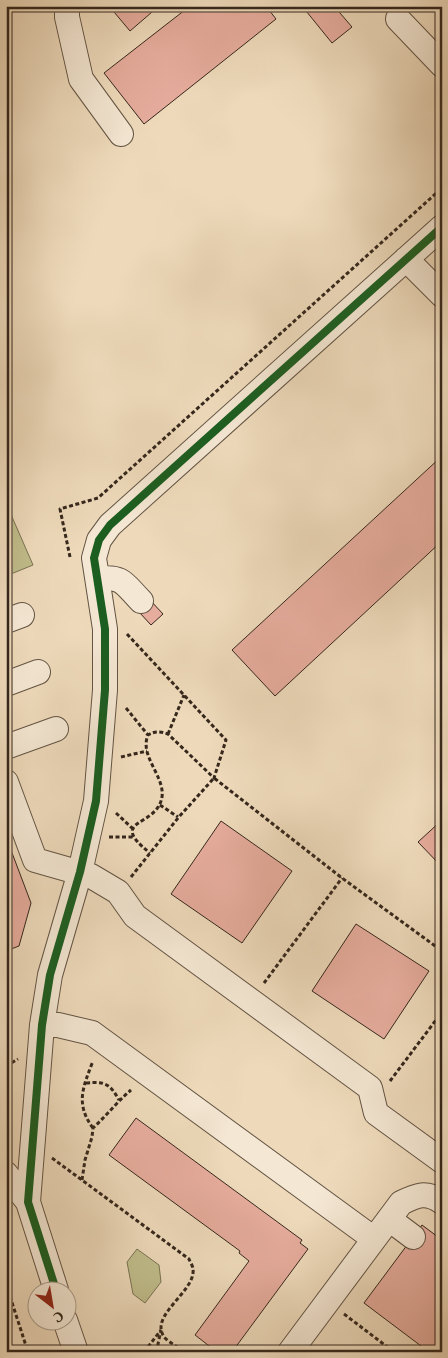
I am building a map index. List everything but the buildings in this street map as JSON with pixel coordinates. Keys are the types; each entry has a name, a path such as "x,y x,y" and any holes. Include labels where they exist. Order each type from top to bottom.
{"street":[{"path":"67,6 81,78 121,134"},
{"path":"398,19 442,65"},
{"path":"28,1202 42,1024 50,975 80,872 96,801 106,690 105,629 94,558 99,540 110,525 442,227"},
{"path":"406,259 442,295"},
{"path":"98,579 111,577 122,581 141,602"},
{"path":"6,684 38,672"},
{"path":"6,747 56,729"},
{"path":"6,782 35,860 91,876 118,892 135,916 370,1088 376,1113 442,1161"},
{"path":"42,1024 58,1025 92,1033 374,1239"},
{"path":"6,1174 28,1202 53,1280"},
{"path":"290,1352 401,1203 417,1194 434,1196 442,1202"},
{"path":"389,1219 413,1237"},
{"path":"68,1330 76,1352"}],"path":[{"path":"118,892 178,818 214,778 226,740 125,632"},
{"path":"168,734 184,694"},
{"path":"121,702 148,735"},
{"path":"132,828 154,814 160,805 162,788 147,751 146,741 148,735 160,731 168,734 214,778 342,878 442,951"},
{"path":"114,759 147,751"},
{"path":"160,805 178,818"},
{"path":"114,811 132,828 138,843 150,853"},
{"path":"101,838 134,837"},
{"path":"250,1002 342,878"},
{"path":"388,1084 441,1014"},
{"path":"82,1180 93,1128 82,1109 82,1094 96,1054"},
{"path":"86,1083 98,1082 106,1084 119,1100"},
{"path":"93,1128 109,1113 119,1100 138,1085"},
{"path":"49,1156 189,1259 194,1268 192,1279 162,1319 158,1344 159,1352"},
{"path":"6,1284 28,1352"},
{"path":"339,1311 394,1352"},
{"path":"144,1352 161,1330"},
{"path":"161,1330 166,1338 184,1352"},
{"path":"359,1352 378,1351 383,1344"}],"shaded area":[{"path":"6,503 33,565 6,576"},
{"path":"137,1249 159,1265 161,1282 145,1303 133,1294 127,1262"}],"cycle path":[{"path":"53,1280 28,1202 42,1025 50,975 80,872 96,801 105,690 105,629 94,558 99,540 110,525 442,227"}]}
